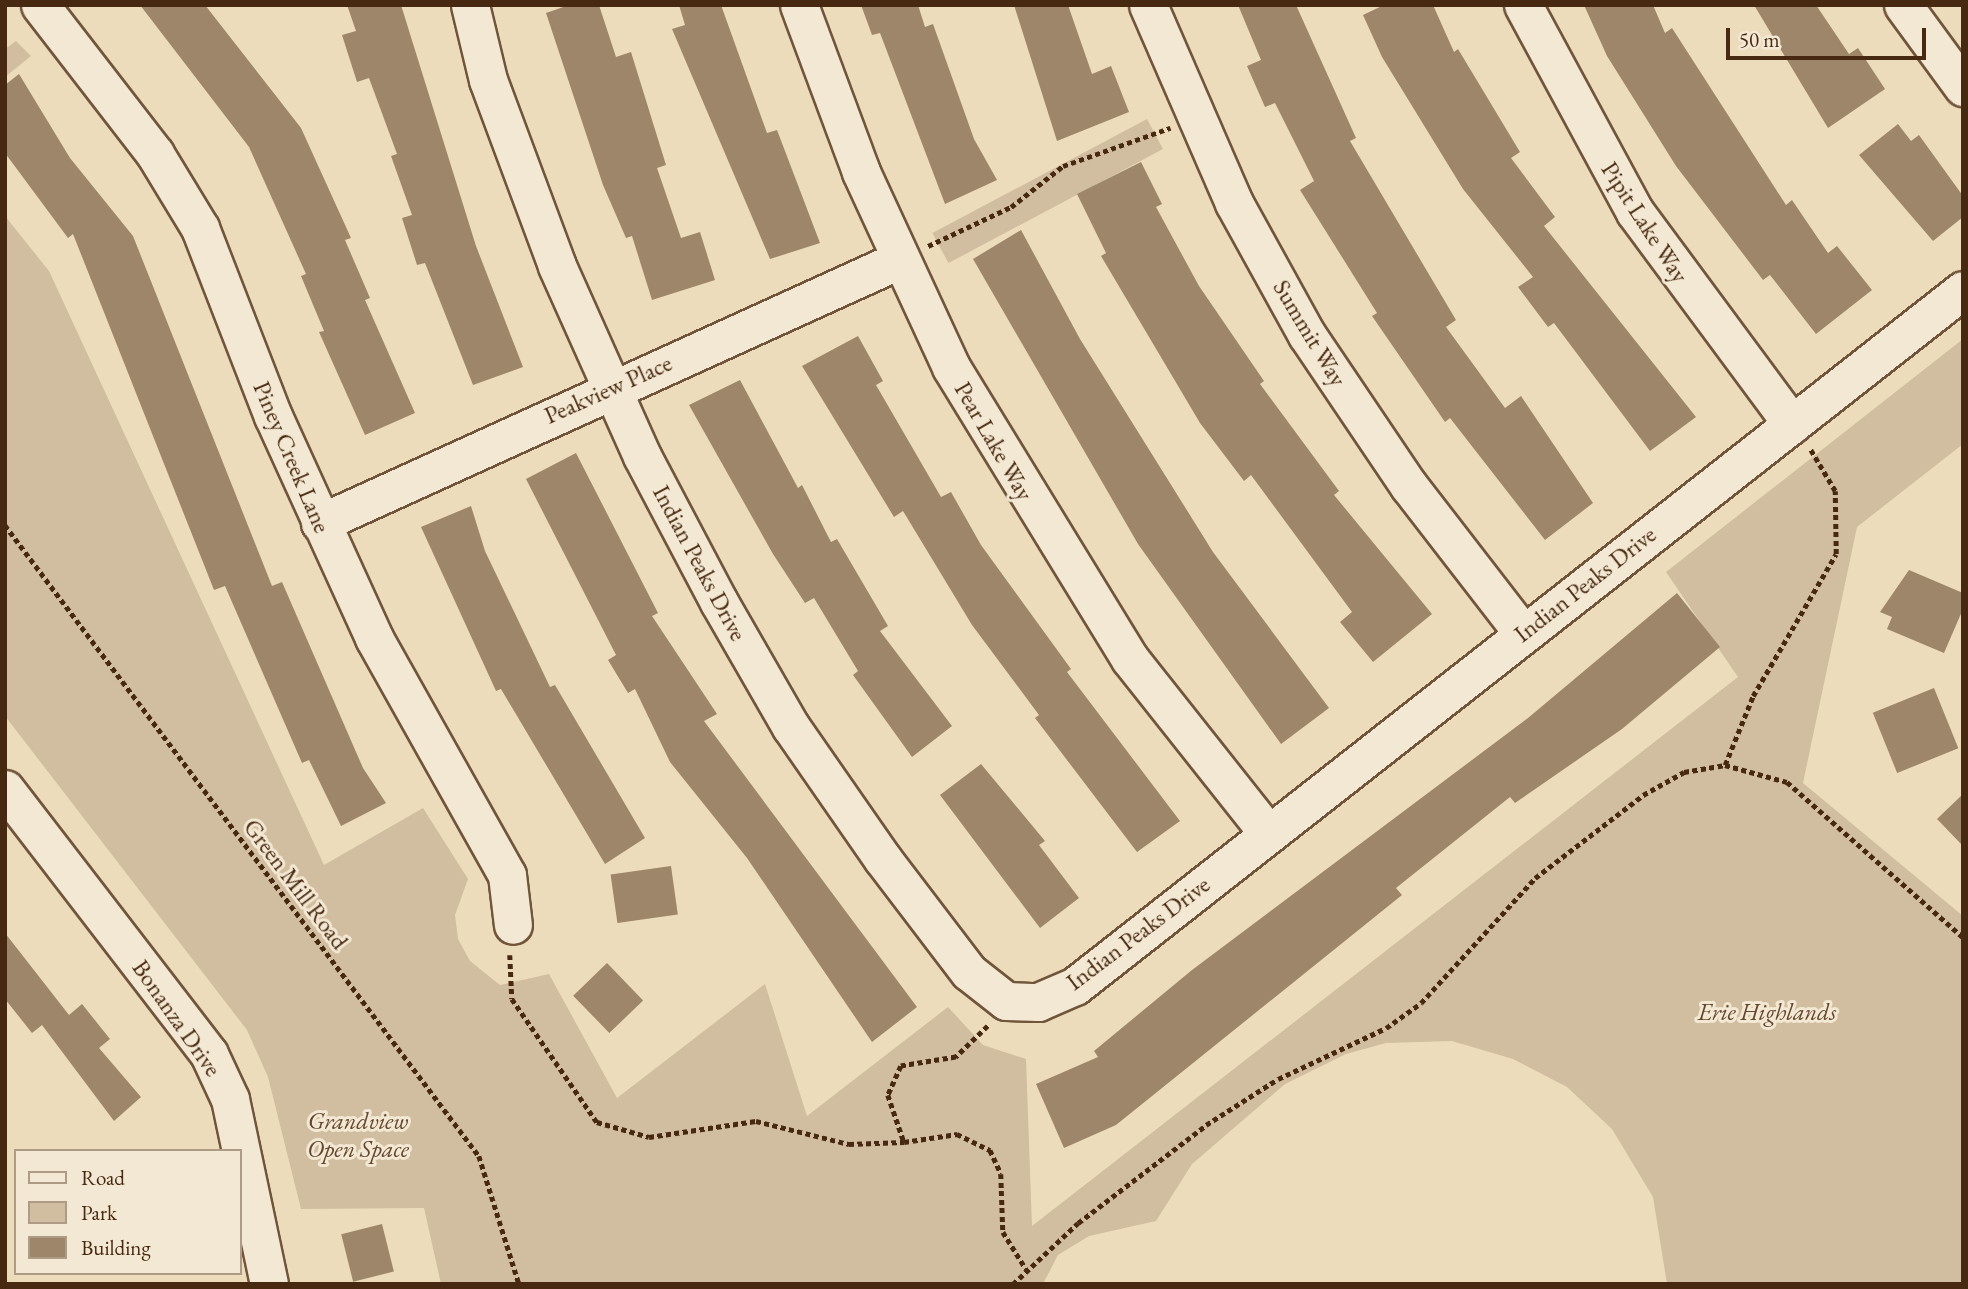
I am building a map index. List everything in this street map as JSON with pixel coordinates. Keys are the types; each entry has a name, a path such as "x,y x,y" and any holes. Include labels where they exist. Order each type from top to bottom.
{"street":[{"name":"Piney Creek Lane","path":"40,5 155,154 200,228 320,523 425,733 507,875 513,925"},
{"name":"Indian Peaks Drive","path":"470,5 497,105 557,267 611,387 719,602 791,727 969,972 1006,1001 1038,1002 1075,986 1522,632 1798,432 1963,290"},
{"name":"Pear Lake Way","path":"799,5 899,260 951,367 1077,579 1130,659 1268,832"},
{"name":"Summit Way","path":"1147,5 1234,202 1307,335 1409,486 1522,632"},
{"name":"Pipit Lake Way","path":"1523,5 1635,212 1798,432"},
{"path":"1903,5 1963,87"},
{"name":"Peakview Place","path":"320,523 611,387 899,260"},
{"name":"Bonanza Drive","path":"5,789 209,1054 230,1098 241,1149"},
{"name":"Bonanza Drive","path":"242,1155 269,1284"}],"path":[{"path":"899,260 1011,207 1063,166 1171,127"},
{"path":"1725,765 1753,696 1836,554 1835,491 1798,432"},
{"name":"Green Mill Road","path":"5,525 479,1156 519,1284"},
{"path":"1013,1284 1026,1269 1206,1125 1278,1079 1386,1028 1421,1003 1535,878 1643,795 1684,772 1725,765 1787,782 1963,937"},
{"path":"509,970 512,999 597,1122 649,1137 756,1121 849,1144 904,1142 957,1134 990,1150 1001,1174 1003,1232 1026,1269"},
{"path":"904,1142 888,1095 890,1079 913,1061 956,1057 986,1028"}],"green space":[{"path":"16,41 31,56 5,77 5,49"},
{"path":"1147,119 1163,149 948,263 932,233"},
{"path":"5,216 49,271 324,865 423,808 468,879 455,915 458,939 470,961 500,985 549,974 617,1098 765,984 807,1116 948,1007 983,1045 1026,1059 1032,1226 1738,677 1666,572 1963,339 1963,444 1857,527 1803,783 1963,916 1963,1284 1667,1284 1653,1197 1612,1129 1567,1087 1513,1059 1452,1041 1386,1043 1346,1054 1285,1084 1192,1164 1156,1221 1089,1236 1058,1255 1043,1284 441,1284 424,1208 301,1209 268,1077 247,1030 5,716"}],"building":[{"path":"140,5 205,5 301,128 351,238 345,240 370,298 365,300 415,413 365,435 319,332 324,331 301,276 306,274 249,147"},
{"path":"347,5 401,5 476,246 523,367 473,385 425,263 417,265 402,218 412,215 391,156 397,154 369,78 357,82 342,35 356,31"},
{"path":"569,5 599,5 616,57 631,52 666,165 657,168 681,238 700,232 715,280 652,300 632,236 626,238 603,185 546,13"},
{"path":"679,5 721,5 767,133 777,130 820,243 770,259 672,29 685,25"},
{"path":"861,5 918,5 925,27 933,24 974,139 997,180 945,204 880,33 872,35"},
{"path":"1014,5 1068,5 1092,74 1111,66 1129,112 1057,141"},
{"path":"1238,5 1296,5 1356,138 1350,141 1456,320 1446,327 1505,408 1521,396 1593,503 1545,540 1450,418 1445,422 1372,316 1377,313 1300,190 1314,181 1275,103 1265,107 1247,66 1261,60"},
{"path":"1384,5 1433,5 1454,52 1458,49 1520,152 1511,158 1555,217 1544,226 1696,417 1650,451 1554,323 1548,327 1518,287 1533,277 1463,189 1382,57 1363,15"},
{"path":"1584,5 1653,5 1665,33 1672,28 1786,205 1792,200 1828,253 1837,246 1872,290 1816,334 1770,275 1763,280 1676,166 1607,56"},
{"path":"1754,5 1816,5 1849,54 1858,48 1885,89 1828,128"},
{"path":"19,74 70,158 133,236 272,586 282,582 363,768 386,803 341,826 309,760 302,763 225,586 214,590 73,234 68,238 5,153 5,85"},
{"path":"1898,124 1911,141 1919,135 1963,196 1963,217 1933,241 1859,155"},
{"path":"1141,162 1162,204 1156,207 1199,286 1264,381 1260,384 1339,491 1334,495 1432,614 1373,662 1340,622 1352,612 1251,475 1244,481 1200,423 1101,256 1106,253 1077,194"},
{"path":"1021,230 1080,339 1213,552 1329,708 1281,744 1138,544 973,259"},
{"path":"858,336 883,381 876,385 941,497 951,492 981,545 1071,669 1067,672 1180,821 1137,852 1035,718 1039,715 972,625 903,511 894,517 802,366"},
{"path":"740,380 798,488 802,485 831,542 837,539 888,626 880,631 952,726 912,757 853,675 858,671 814,598 805,603 773,554 689,405"},
{"path":"576,453 658,613 652,616 717,714 704,721 917,1007 872,1042 747,858 670,762 635,689 628,693 608,660 616,655 526,479"},
{"path":"471,506 485,551 550,687 555,685 645,838 605,864 501,689 496,691 421,527"},
{"path":"1909,570 1963,593 1963,609 1944,653 1887,629 1892,617 1880,612"},
{"path":"1677,593 1720,647 1622,729 1515,803 1510,797 1396,888 1402,895 1116,1125 1064,1148 1036,1084 1098,1057 1094,1051 1192,970 1528,718"},
{"path":"1934,688 1958,748 1897,773 1873,713"},
{"path":"981,764 1045,841 1039,845 1079,898 1040,928 940,795"},
{"path":"1963,794 1963,846 1937,819"},
{"path":"671,866 678,915 617,923 611,874"},
{"path":"5,933 69,1015 82,1004 110,1039 99,1048 141,1097 114,1121 42,1025 32,1033 5,999"},
{"path":"607,963 643,1000 609,1033 573,996"},
{"path":"382,1224 394,1272 353,1282 341,1234"}],"park label":[{"name":"Erie Highlands","path":"1767,1012"},
{"name":"Grandview Open Space","path":"358,1135"}]}
